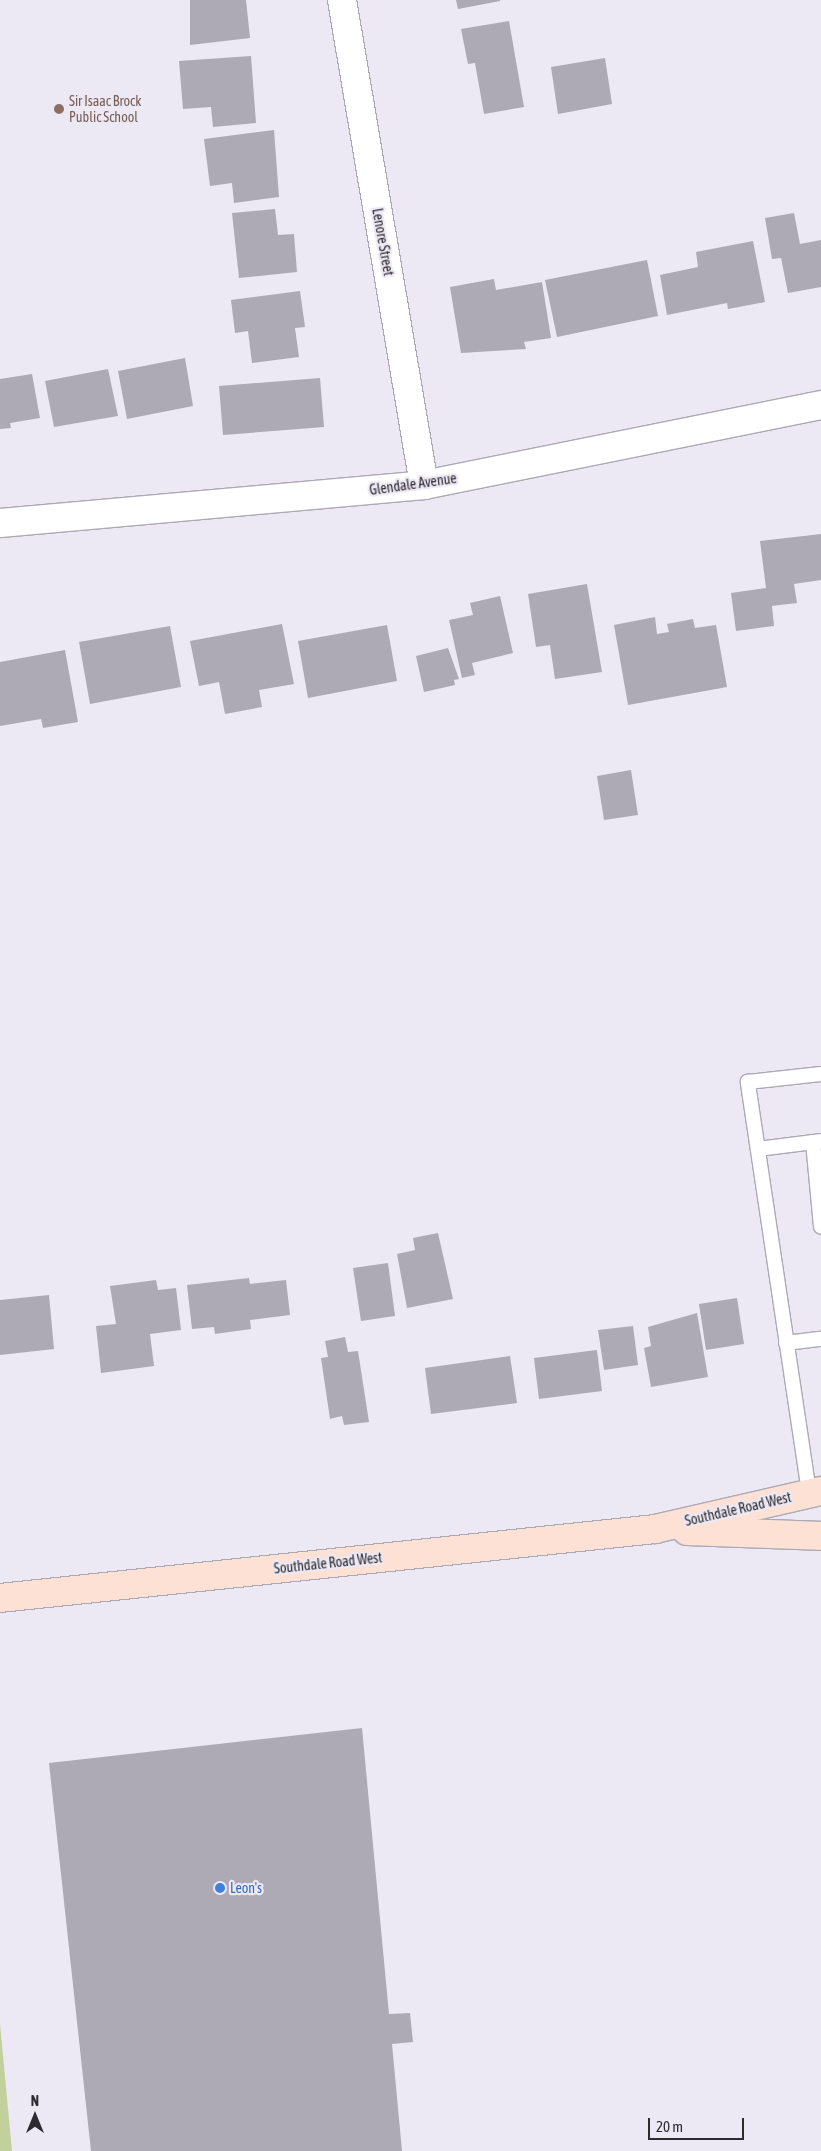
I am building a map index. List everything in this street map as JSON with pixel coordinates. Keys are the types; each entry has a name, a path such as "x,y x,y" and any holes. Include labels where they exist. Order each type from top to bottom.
{"main road":[{"name":"Southdale Road West","path":"0,1598 655,1529 815,1492"},
{"name":"Southdale Road West","path":"655,1529 821,1536"}],"street":[{"name":"Lenore Street","path":"342,0 424,485"},
{"name":"Glendale Avenue","path":"0,523 424,485 821,405"}],"lane":[{"path":"815,1492 786,1343 748,1082 821,1074"},
{"path":"758,1148 817,1142 821,1227"},
{"path":"786,1343 821,1339"}],"green space":[{"path":"0,2024 12,2151 0,2151"}],"building":[{"path":"190,0 246,0 250,38 190,45"},
{"path":"456,0 500,0 500,1 458,9"},
{"path":"509,21 524,107 484,114 475,63 468,64 461,29"},
{"path":"251,56 256,123 213,127 211,107 183,109 179,61"},
{"path":"605,58 612,104 558,114 551,67"},
{"path":"274,130 279,197 234,203 232,183 210,186 204,139"},
{"path":"275,209 278,235 294,234 297,272 239,278 232,213"},
{"path":"794,213 800,244 821,240 821,287 788,293 781,258 772,259 765,218"},
{"path":"753,241 765,302 728,309 727,303 667,315 660,275 698,267 696,252"},
{"path":"647,260 658,316 557,337 545,280"},
{"path":"494,279 496,290 542,282 551,338 524,342 526,349 461,353 450,287"},
{"path":"300,291 305,327 295,328 299,357 252,363 248,331 235,333 231,300"},
{"path":"185,358 193,406 127,419 118,371"},
{"path":"108,369 118,416 54,427 45,381"},
{"path":"32,374 40,418 10,423 11,428 0,429 0,379"},
{"path":"320,378 324,427 223,435 219,386"},
{"path":"821,534 821,580 794,584 797,603 772,606 774,626 736,631 731,593 766,588 760,541"},
{"path":"587,584 602,672 555,679 550,645 536,647 528,594"},
{"path":"500,596 513,653 472,663 475,675 462,678 449,620 473,615 470,603"},
{"path":"655,617 657,634 669,632 667,624 693,619 695,628 716,625 727,687 628,705 614,625"},
{"path":"282,624 294,684 259,690 262,707 225,714 219,682 199,686 190,641"},
{"path":"387,625 397,681 308,698 298,641"},
{"path":"170,626 181,687 90,704 79,642"},
{"path":"448,648 459,679 454,680 455,685 424,692 416,656"},
{"path":"65,650 78,722 43,728 41,719 0,726 0,662"},
{"path":"631,770 638,815 604,820 597,776"},
{"path":"438,1233 453,1299 407,1308 397,1254 415,1250 413,1238"},
{"path":"388,1263 395,1316 361,1321 353,1268"},
{"path":"249,1278 250,1284 286,1280 290,1315 250,1320 251,1329 215,1334 214,1327 192,1329 187,1285"},
{"path":"156,1280 158,1290 176,1288 181,1330 150,1334 154,1366 101,1373 96,1326 116,1324 110,1286"},
{"path":"49,1295 54,1349 0,1355 0,1300"},
{"path":"737,1298 744,1344 706,1350 699,1304"},
{"path":"697,1313 708,1377 651,1387 644,1348 651,1346 648,1327"},
{"path":"633,1326 638,1365 604,1370 598,1330"},
{"path":"345,1337 348,1352 358,1351 369,1422 344,1425 342,1416 330,1419 321,1358 328,1357 325,1341"},
{"path":"597,1350 602,1391 539,1399 534,1358"},
{"path":"510,1356 517,1403 431,1414 425,1368"},
{"name":"Leon's","path":"362,1728 389,2014 410,2013 413,2042 392,2044 402,2151 91,2151 49,1763"}],"place":[{"name":"Sir Isaac Brock Public School","path":"59,109"},
{"name":"Leon's","path":"220,1888"}]}
